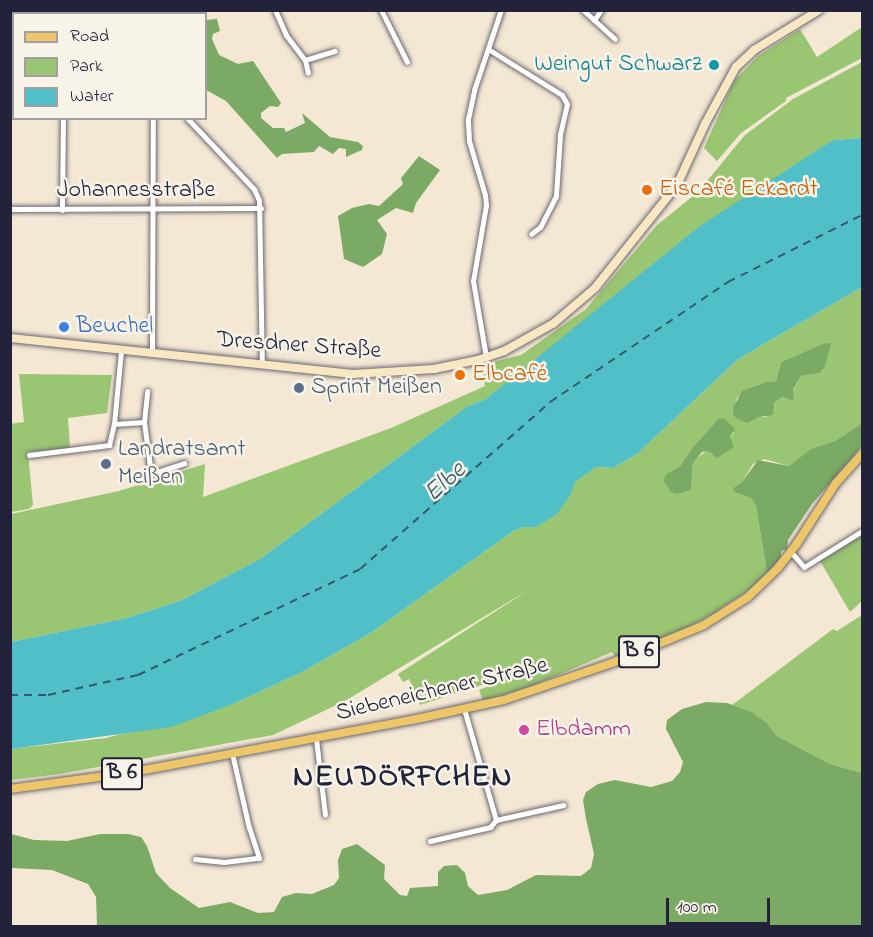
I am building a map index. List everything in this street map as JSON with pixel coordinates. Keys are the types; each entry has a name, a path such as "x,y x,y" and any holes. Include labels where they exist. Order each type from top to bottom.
{"main road":[{"name":"Dresdner Straße","path":"10,338 359,374 434,369 486,357 543,330 595,288 677,185 705,124 736,68 754,50 819,10"},
{"name":"Siebeneichener Straße","path":"10,789 83,781 316,739 464,709 556,684 699,627 748,597 790,552 836,483 862,454"}],"street":[{"path":"275,10 286,34 305,60 308,73"},
{"path":"381,10 407,62"},
{"path":"486,357 473,281 486,195 471,151 467,129 471,100 501,10"},
{"path":"583,10 615,39"},
{"path":"594,20 601,10"},
{"path":"488,49 562,95 567,104 560,135 556,196 540,227 531,234"},
{"path":"305,60 335,51"},
{"path":"62,210 63,120"},
{"path":"152,354 153,120"},
{"path":"189,120 254,189 261,208 262,364"},
{"name":"Johannesstraße","path":"10,209 261,208"},
{"path":"29,455 109,446 114,424 122,351"},
{"path":"147,391 144,422 151,474 184,463"},
{"path":"114,424 144,422"},
{"path":"790,552 804,567 862,531"},
{"path":"464,709 496,820"},
{"name":"Siebeneichener Straße","path":"316,739 325,814"},
{"path":"195,859 224,862 259,858 249,828 232,753"},
{"path":"430,841 490,827 496,820 563,805"}],"green space":[{"path":"217,19 220,31 213,34 212,39 219,55 238,64 253,61 281,103 278,107 270,106 261,113 261,118 273,128 284,128 286,132 305,123 302,113 330,137 358,142 363,146 362,150 346,157 346,149 339,148 333,154 319,146 314,152 282,154 277,158 226,101 207,91 207,20"},
{"path":"862,27 862,58 786,98 786,101 741,133 717,161 704,148 734,81 758,56 800,29 817,57"},
{"path":"862,62 862,138 833,140 800,162 486,399 468,406 260,559 182,600 155,609 127,618 11,642 11,514 119,491 205,464 203,497 391,428 485,386 482,365 521,355 586,309 657,225 698,192 745,135 793,99"},
{"path":"419,156 440,170 416,203 413,213 396,208 377,220 387,234 382,254 363,267 344,259 338,216 352,208 369,204 379,206 403,184 401,178"},
{"path":"862,287 862,423 835,441 812,449 789,466 764,459 753,464 742,482 733,488 734,492 751,498 756,506 767,573 750,589 716,612 688,627 616,657 612,652 532,686 483,701 479,690 489,686 488,683 420,705 409,679 403,682 398,674 530,589 345,701 273,735 60,774 11,780 10,749 106,738 233,704 304,671 372,632 513,531 523,527 536,527 571,494 574,482 596,467 613,468 637,454 738,359","holes":["822,344 828,352 825,367 820,373 801,376 793,391 794,398 782,397 774,403 766,417 733,414 737,398 750,388 776,381 781,362","719,418 734,433 712,455 708,450 698,457 693,463 691,490 678,494 671,471 680,466 692,448"]},
{"path":"831,343 825,367 820,373 801,376 793,390 793,400 782,397 774,403 773,415 759,417 747,423 733,414 733,408 742,391 766,382 776,381 781,362 822,344"},
{"path":"19,374 112,375 107,413 68,418 70,448 28,452 33,505 29,509 11,512 10,424 24,422"},
{"path":"719,418 725,419 735,429 730,437 734,447 717,458 708,451 702,452 693,463 691,490 678,494 671,492 664,482 665,475 680,466 692,448"},
{"path":"862,423 862,446 812,504 788,540 787,549 781,551 781,557 767,573 756,506 751,498 734,492 733,488 742,482 758,460 789,466 811,449 835,441"},
{"path":"862,535 862,601 850,612 820,561"},
{"path":"862,615 862,773 830,764 777,736 767,723 752,712 732,705 833,629 837,631"},
{"path":"706,702 727,703 752,712 767,723 777,736 830,764 862,773 862,926 97,926 96,897 88,884 52,870 11,868 11,834 34,840 67,841 100,834 128,834 141,837 147,846 156,873 170,888 199,908 230,902 258,913 274,912 282,897 296,893 312,894 334,885 339,878 338,860 342,849 357,844 385,865 384,879 400,895 407,896 410,888 438,886 438,872 444,866 457,865 465,873 468,886 478,895 507,890 536,875 581,876 591,868 594,854 583,800 586,792 598,784 615,780 651,787 672,781 680,772 683,762 666,729 667,720 682,709"}],"water":[{"name":"Elbe","path":"862,138 862,287 738,359 637,454 613,468 596,467 575,482 571,494 557,514 536,527 523,527 513,531 372,632 304,671 233,704 171,727 11,749 11,642 127,618 182,600 260,559 468,406 486,399 700,226 833,140"}],"ferry route":[{"path":"10,695 48,695 138,675 360,569 550,402 728,282 862,215"}],"place":[{"name":"Weingut Schwarz","path":"714,65"},
{"name":"Eiscafé Eckardt","path":"647,190"},
{"name":"Beuchel","path":"64,327"},
{"name":"Elbcafé","path":"460,375"},
{"name":"Sprint Meißen","path":"299,388"},
{"name":"Landratsamt Meißen","path":"106,464"},
{"name":"Elbdamm","path":"524,730"}],"district":[{"name":"NEUDÖRFCHEN","path":"403,778"}]}
